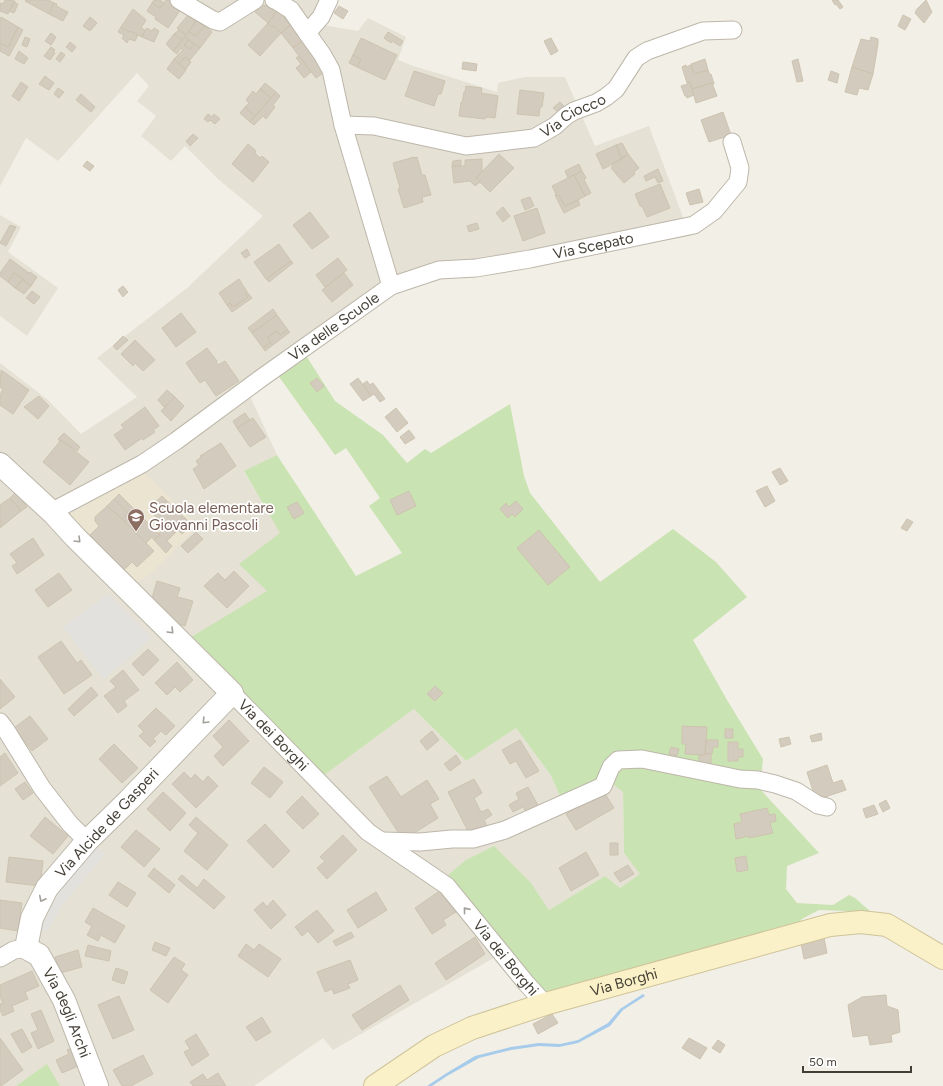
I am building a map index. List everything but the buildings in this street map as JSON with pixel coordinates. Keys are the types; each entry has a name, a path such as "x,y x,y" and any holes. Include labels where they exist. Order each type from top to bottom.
{"main road":[{"name":"Via Borghi","path":"375,1086 434,1046 472,1028 545,1004 830,925 861,922 887,925 943,958"}],"street":[{"path":"179,0 213,20 220,22 255,0"},
{"name":"Via delle Scuole","path":"51,512 142,464 391,286 343,125 331,70 322,54 291,10 274,0"},
{"path":"307,33 321,17 329,0"},
{"name":"Via Ciocco","path":"343,125 374,126 466,146 534,138 555,126 574,111 596,103 606,97 616,88 636,58 647,51 703,31 733,30"},
{"name":"Via Scepato","path":"391,286 439,270 476,268 530,259 694,225 714,211 738,182 740,168 732,142"},
{"name":"Via dei Borghi","path":"0,464 51,512 232,692 368,832 447,886 526,984 545,1004"},
{"name":"Via Alcide de Gasperi","path":"26,948 32,918 47,888 87,841 129,800 232,692"},
{"path":"0,722 42,788 70,824 87,841"},
{"path":"382,841 420,842 473,839 505,830 603,786 611,767 618,760 642,759 740,779 758,780 796,791 818,804 828,807"},
{"path":"0,958 14,950 26,948"},
{"name":"Via degli Archi","path":"26,948 39,955 64,1000 97,1086"}],"shaded area":[{"path":"0,0 334,0 323,25 358,31 368,18 406,37 398,60 413,66 497,92 498,83 525,77 565,77 595,146 649,126 690,236 580,256 440,274 396,289 250,396 277,455 244,472 281,533 268,591 323,776 414,709 466,761 516,728 550,774 562,800 601,775 623,792 624,853 641,874 620,888 605,876 549,910 531,883 506,951 333,1050 323,1038 254,1086 60,1086 47,1065 16,1086 0,1086 0,363 48,400 81,434 137,397 97,358 187,288 263,216 219,180 185,146 171,161 141,136 156,116 137,101 149,86 137,73 58,161 26,138 0,186"},
{"path":"0,215 21,227 8,252 58,288 27,336 0,316"},
{"name":"Scuola elementare Giovanni Pascoli","path":"144,472 198,526 150,574 136,583 70,522 70,514"},
{"path":"108,594 152,638 104,679 63,627"},
{"path":"94,845 105,854 63,904 48,930 37,930 54,890"}],"green space":[{"path":"305,354 335,401 383,435 407,463 425,449 431,453 510,404 524,476 530,493 600,582 673,529 716,562 747,597 693,640 763,759 760,789 819,853 787,866 786,889 797,903 833,905 849,895 855,898 871,912 819,910 802,919 792,929 549,995 506,951 448,875 466,860 494,846 531,883 549,910 605,876 620,888 640,874 624,853 623,792 601,775 597,784 562,800 550,774 516,728 466,761 414,709 323,776 188,639 267,591 239,564 280,533 244,471 277,455 356,576 402,553 369,506 380,498 346,448 335,455 277,374"},
{"path":"47,1064 60,1086 16,1086"}],"water":[{"path":"643,994 645,996 623,1010 610,1026 578,1043 559,1047 539,1046 511,1050 479,1058 432,1086 427,1086 475,1056 511,1047 539,1043 560,1044 578,1040 608,1023 620,1009"}],"place":[{"name":"Scuola elementare Giovanni Pascoli","path":"136,532"}]}
